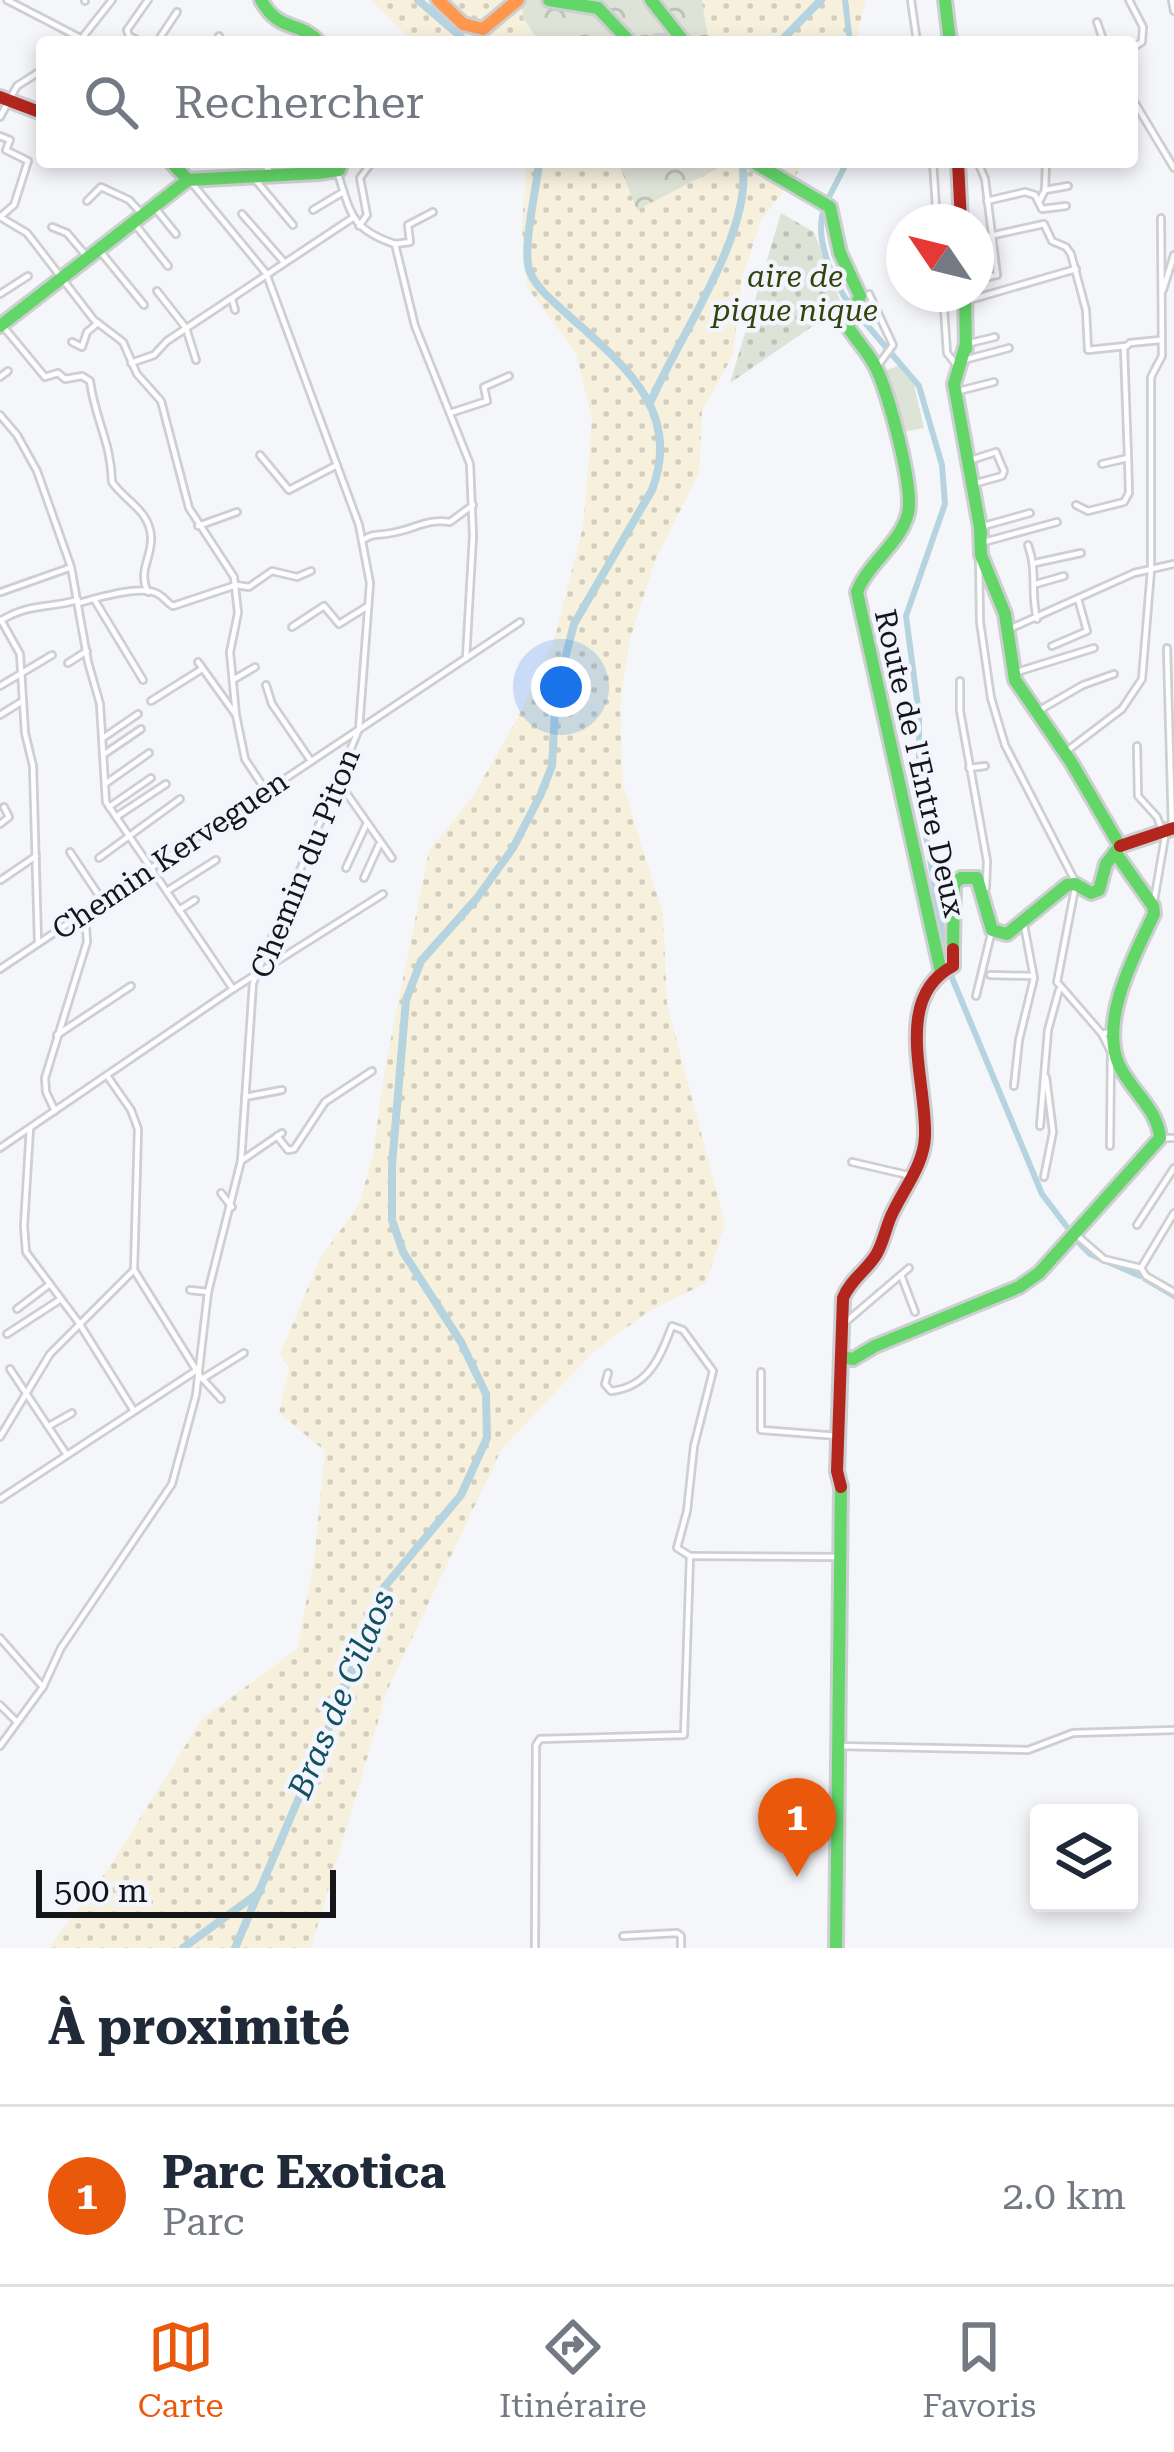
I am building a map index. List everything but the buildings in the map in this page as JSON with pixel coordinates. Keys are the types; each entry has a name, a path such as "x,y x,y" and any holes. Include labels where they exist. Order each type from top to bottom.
{"main road":[{"path":"261,0 282,28 308,30 314,36"},
{"path":"438,0 463,24 486,27 518,0"},
{"path":"549,0 598,8 624,36"},
{"path":"651,0 679,36"},
{"path":"945,0 949,36"},
{"path":"4,99 36,111"},
{"path":"177,168 189,180"},
{"path":"1,326 189,180 318,173 334,168"},
{"name":"Route de l'Entre Deux","path":"763,168 832,211 840,253 860,296 848,327 876,368 887,398 909,504 903,523 861,579 857,592 940,971"},
{"path":"958,168 960,204"},
{"path":"848,1362 875,1346 1019,1287 1050,1262 1167,1138 1119,1065 1107,1033 1121,985 1151,926 1153,906 1136,886 1124,854 1013,673 1003,606 983,553 955,392 965,312"},
{"path":"836,1948 839,1557 848,1362 841,1327 846,1288 873,1261 890,1215 923,1153 916,1012 940,971 948,971 954,962 954,884 973,876 982,890 992,930 1006,934 1024,925 1060,887 1076,884 1096,892 1124,854 1169,830"},
{"path":"841,1487 838,1436 848,1362"}],"street":[{"path":"7,0 74,36"},
{"path":"87,36 112,0"},
{"path":"129,36 127,30 148,0"},
{"path":"911,0 916,36"},
{"path":"1129,0 1144,30 1138,44"},
{"path":"1172,0 1174,11"},
{"path":"162,36 177,12"},
{"path":"1097,22 1103,36"},
{"path":"0,117 4,99 36,74"},
{"path":"1138,108 1174,168"},
{"path":"0,136 10,140 6,150 28,163 14,205 0,217 27,233 98,323 122,342 131,363 161,401 185,498 198,526 231,570 238,613 230,652 236,715 245,759 266,790"},
{"path":"267,168 274,176"},
{"path":"313,168 318,173"},
{"path":"340,168 344,202 358,226 372,237 395,244 410,242 409,223 433,212"},
{"path":"358,226 367,215 360,178 368,168"},
{"path":"933,168 936,204"},
{"path":"977,168 988,204"},
{"path":"1041,206 1046,168"},
{"path":"254,177 293,225"},
{"name":"Chemin du Piton","path":"0,1746 44,1688 61,1648 172,1484 196,1394 208,1292 241,1160 255,975 359,729 369,573 363,540 266,273 189,180"},
{"path":"1045,190 1068,185"},
{"path":"87,201 101,187 124,196 144,216 176,234"},
{"path":"313,210 344,192"},
{"path":"987,201 1028,192 1041,206 1066,206"},
{"path":"284,214 292,208"},
{"path":"242,214 284,262"},
{"path":"144,216 169,266"},
{"path":"131,363 154,355 266,273 354,218"},
{"path":"1064,753 1116,715 1139,689 1151,570 1150,381 1162,356 1161,218"},
{"path":"994,235 1044,224 1052,241 1066,247 1086,310 1088,350 1160,340"},
{"path":"52,227 95,255 144,305"},
{"path":"395,244 416,326 470,464 473,505 466,658"},
{"path":"994,245 1001,290"},
{"path":"1160,296 1174,255"},
{"path":"994,292 1076,269"},
{"path":"0,294 28,276"},
{"path":"253,283 256,292"},
{"path":"157,291 186,328 196,360"},
{"path":"232,299 235,310"},
{"path":"860,304 871,310 876,307"},
{"path":"860,304 876,307"},
{"path":"876,307 893,349 876,368"},
{"path":"1162,310 1174,308"},
{"path":"944,312 947,356 962,360 1009,349"},
{"path":"72,343 82,347 87,332 98,323"},
{"path":"1,326 45,377 58,374 68,380 82,376 90,381 92,407 110,444 112,482 141,510 151,532 143,577 148,592"},
{"path":"962,360 995,337"},
{"path":"1076,505 1088,512 1124,502 1129,494 1126,346"},
{"path":"0,376 8,371"},
{"path":"450,413 487,401 484,387 509,376"},
{"path":"955,392 994,382"},
{"path":"0,415 37,471 71,567 104,738 103,785 109,807 233,989"},
{"path":"0,437 12,429"},
{"path":"969,461 992,452 1000,454 1001,476 973,484"},
{"path":"260,455 289,490 337,465"},
{"path":"1102,464 1128,458"},
{"path":"363,540 428,521 450,522 473,505"},
{"path":"198,526 237,512"},
{"path":"980,527 1030,513"},
{"path":"1058,523 983,553 977,562 980,622 991,698 1005,745 1076,884 1057,980 1060,989 1107,1033 1110,1146"},
{"path":"1028,545 1035,563 1032,602 1036,619"},
{"path":"1035,563 1081,553"},
{"path":"1007,630 1124,578 1174,565"},
{"path":"1,592 71,567"},
{"path":"38,943 34,766 21,702 20,654 1,620 24,607 148,592 161,596 170,607 236,585 249,587 272,571 297,577 311,571"},
{"path":"1036,584 1064,576"},
{"path":"94,599 143,680"},
{"path":"1052,646 1087,631 1078,599"},
{"path":"292,627 324,605 339,624 368,606"},
{"name":"Chemin Kerveguen","path":"0,968 520,622"},
{"path":"1013,673 1094,648"},
{"path":"1153,906 1169,830 1167,648"},
{"path":"68,663 87,651"},
{"path":"0,686 52,655"},
{"path":"151,701 201,666 236,715"},
{"path":"233,680 255,667"},
{"path":"1038,711 1087,683 1114,674"},
{"path":"960,681 960,711 987,861 986,888 982,890"},
{"path":"266,685 272,704 311,761"},
{"path":"0,715 21,702"},
{"path":"104,738 138,714"},
{"path":"103,755 141,729"},
{"path":"1137,746 1138,796 1169,830"},
{"path":"103,785 149,753"},
{"path":"969,769 985,766"},
{"path":"109,807 151,778"},
{"path":"338,781 392,858"},
{"path":"116,818 166,784"},
{"path":"99,858 180,799"},
{"path":"0,824 9,817 4,807"},
{"path":"346,868 366,825"},
{"path":"364,878 380,844"},
{"path":"70,852 102,901"},
{"path":"1,880 37,855"},
{"path":"166,891 215,860"},
{"path":"0,1148 233,989 383,894"},
{"path":"179,910 195,900"},
{"path":"56,1111 44,1085 87,942 86,912"},
{"path":"1014,1087 1034,976 1024,925"},
{"path":"976,996 992,930"},
{"path":"990,975 1034,976"},
{"path":"56,1035 131,986"},
{"path":"1040,1126 1051,1016 1060,989"},
{"path":"1044,1067 1053,1132 1044,1177"},
{"path":"241,1160 279,1134 288,1150 294,1149 325,1102 372,1071"},
{"path":"107,1077 131,1110 138,1129 134,1270 202,1379 221,1399"},
{"path":"245,1097 282,1090"},
{"path":"30,1128 25,1245 134,1412"},
{"path":"852,1162 912,1176"},
{"path":"1137,1225 1174,1168"},
{"path":"221,1193 232,1207"},
{"path":"1141,1268 1174,1213"},
{"path":"1074,1233 1104,1259 1141,1268 1174,1292"},
{"path":"841,1327 909,1268"},
{"path":"0,1437 50,1354 134,1270"},
{"path":"901,1275 915,1312"},
{"path":"17,1309 50,1284"},
{"path":"190,1290 208,1292"},
{"path":"7,1334 61,1299"},
{"path":"608,1373 607,1388 618,1392 643,1377 663,1355 672,1326 683,1330 713,1371 694,1446 687,1511 677,1548 690,1556 839,1557"},
{"path":"202,1379 244,1353"},
{"path":"10,1369 67,1455"},
{"path":"0,1499 197,1370"},
{"path":"761,1372 761,1430 838,1436"},
{"path":"49,1426 72,1413"},
{"path":"535,1948 536,1745 540,1739 684,1736 690,1556"},
{"path":"0,1638 44,1688"},
{"path":"0,1705 18,1723"},
{"path":"838,1746 1028,1750 1073,1733 1174,1730"},
{"path":"622,1936 677,1933 681,1948"}],"green space":[{"path":"521,0 702,0 708,36 535,36 523,18"},
{"path":"620,168 720,168 637,211"},
{"name":"aire de pique nique","path":"781,213 814,232 842,306 730,383"},
{"path":"898,366 914,385 924,428 898,433 884,371"}],"sand":[{"path":"371,0 521,0 523,18 535,36 407,36"},
{"path":"702,0 866,0 857,36 708,36"},
{"path":"524,168 620,168 637,210 718,168 801,168 761,220 742,279 733,355 702,411 699,473 655,560 629,642 620,705 623,785 663,914 667,1004 725,1224 706,1283 649,1311 592,1353 501,1450 387,1691 311,1948 49,1948 113,1862 202,1719 297,1649 314,1561 325,1451 279,1413 289,1368 280,1354 320,1259 359,1204 373,1155 385,1068 429,851 473,796 517,719 554,641 583,527 592,419 576,353 527,287 522,228"}],"waterway":[{"name":"Bras de Cilaos","path":"418,0 460,36"},
{"path":"786,36 821,0"},
{"path":"845,0 849,36"},
{"name":"Bras de Cilaos","path":"235,1948 341,1699 381,1591 461,1495 487,1438 486,1394 461,1342 403,1252 392,1220 406,1000 421,961 477,898 513,848 540,796 552,766 556,693 574,624 652,490 659,461 659,435 641,390 546,295 530,272 528,235 538,168"},
{"path":"651,401 726,251 743,189 742,168"},
{"path":"827,201 844,168"},
{"path":"825,207 823,246 852,308"},
{"path":"856,312 919,386 942,465 945,504 906,616 919,715 919,794 948,966"},
{"path":"950,973 1042,1194 1070,1231"},
{"path":"1076,1240 1090,1254 1140,1276"},
{"path":"1145,1279 1174,1296"},
{"path":"183,1948 261,1891"}],"traffic: fast":[{"path":"261,0 282,22 313,36"},
{"path":"549,0 598,8 624,36"},
{"path":"651,0 679,36"},
{"path":"945,0 949,36"},
{"path":"177,168 188,180"},
{"path":"188,180 340,168"},
{"path":"763,168 830,207 840,253 860,296 848,327 875,366 899,439 908,513 899,534 857,592 941,972"},
{"path":"0,326 188,180"},
{"path":"965,312 966,349"},
{"path":"966,344 954,384 981,533"},
{"path":"980,527 981,555 1005,614 1015,680 1120,846"},
{"path":"953,949 954,884 961,878 977,878 992,930 1007,934 1067,885 1091,893 1099,890 1106,864 1120,846"},
{"path":"847,1358 1019,1287 1039,1273 1160,1138 1154,1118 1124,1074 1114,1047 1122,988 1154,914 1115,852"},
{"path":"836,1948 841,1486"}],"traffic: slow":[{"path":"438,0 463,24 483,29 518,0"}],"traffic: jam":[{"path":"0,97 36,111"},
{"path":"958,168 960,204"},
{"path":"1120,846 1174,828"},
{"path":"841,1487 837,1471 843,1298 876,1255 921,1156 925,1136 918,1019 934,980 953,966 953,949"}],"place":[{"name":"Parc Exotica","path":"797,1877"}]}
